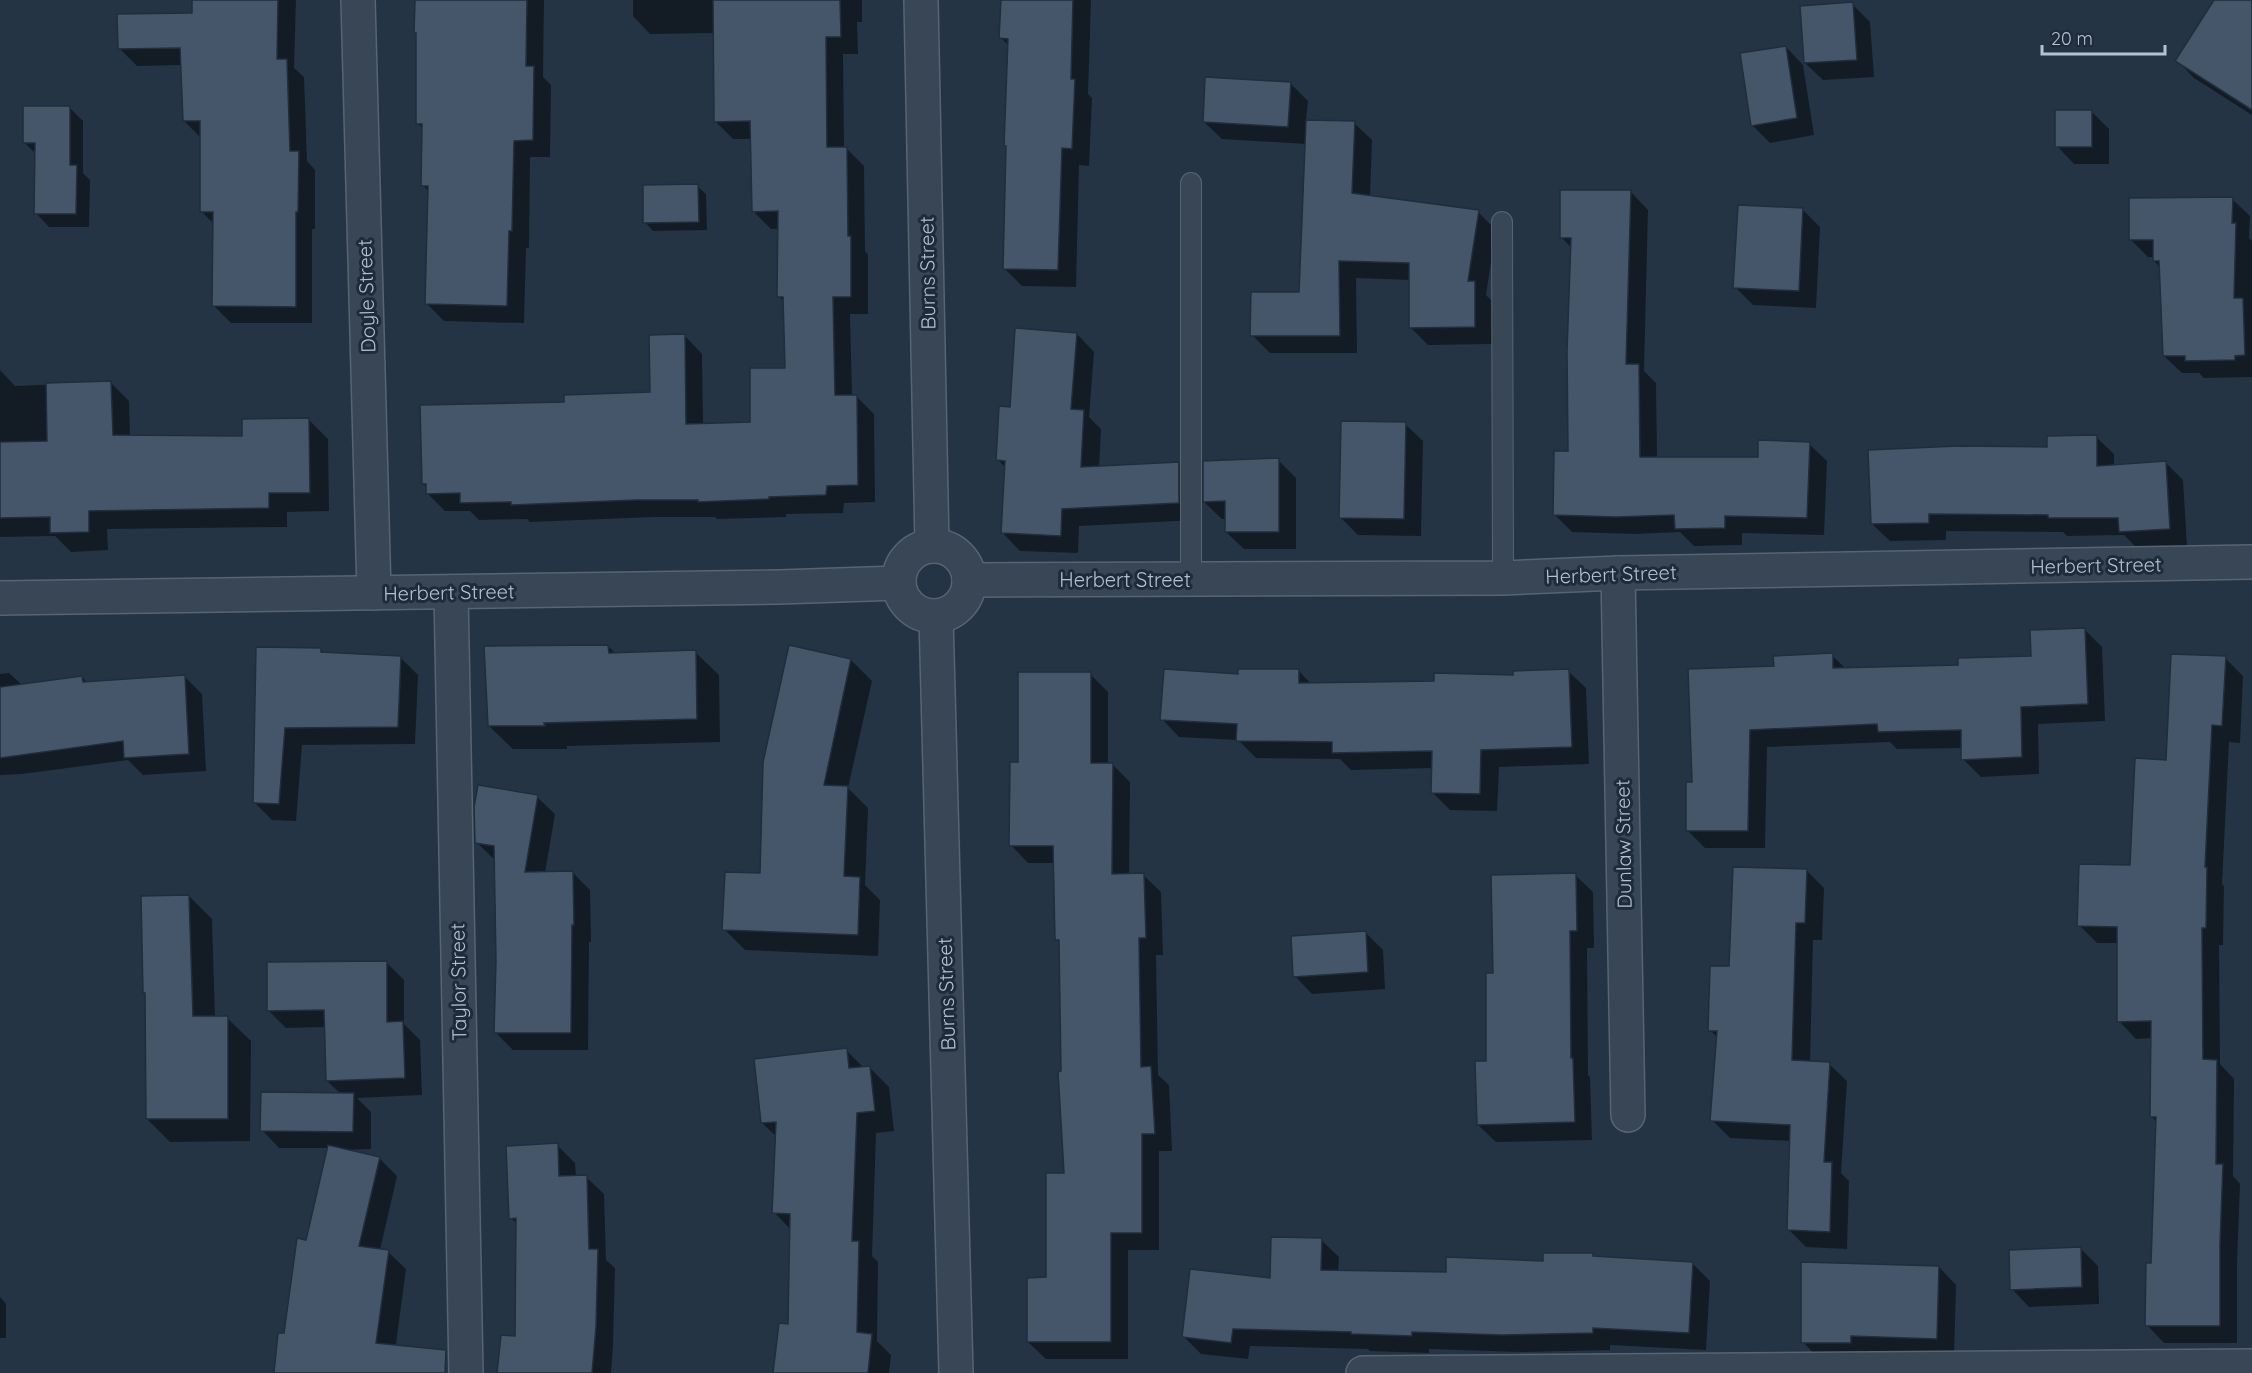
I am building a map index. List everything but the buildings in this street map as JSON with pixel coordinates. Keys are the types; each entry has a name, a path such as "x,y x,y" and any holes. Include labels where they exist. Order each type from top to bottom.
{"street":[{"name":"Doyle Street","path":"358,0 374,592"},
{"name":"Burns Street","path":"921,0 932,546"},
{"path":"932,546 943,547 953,552 967,569 969,580 963,600 956,608 936,616 925,615 907,603 901,594 899,583 904,562 921,548 932,546"},
{"name":"Herbert Street","path":"969,580 1503,578 1618,573 2252,562"},
{"name":"Dunlaw Street","path":"1618,573 1628,1115"},
{"name":"Herbert Street","path":"0,598 899,583"},
{"name":"Taylor Street","path":"451,591 466,1373"},
{"name":"Burns Street","path":"936,616 956,1373"},
{"path":"1363,1373 2252,1366"}],"lane":[{"path":"1191,183 1191,579"},
{"path":"1503,222 1503,578"}]}
